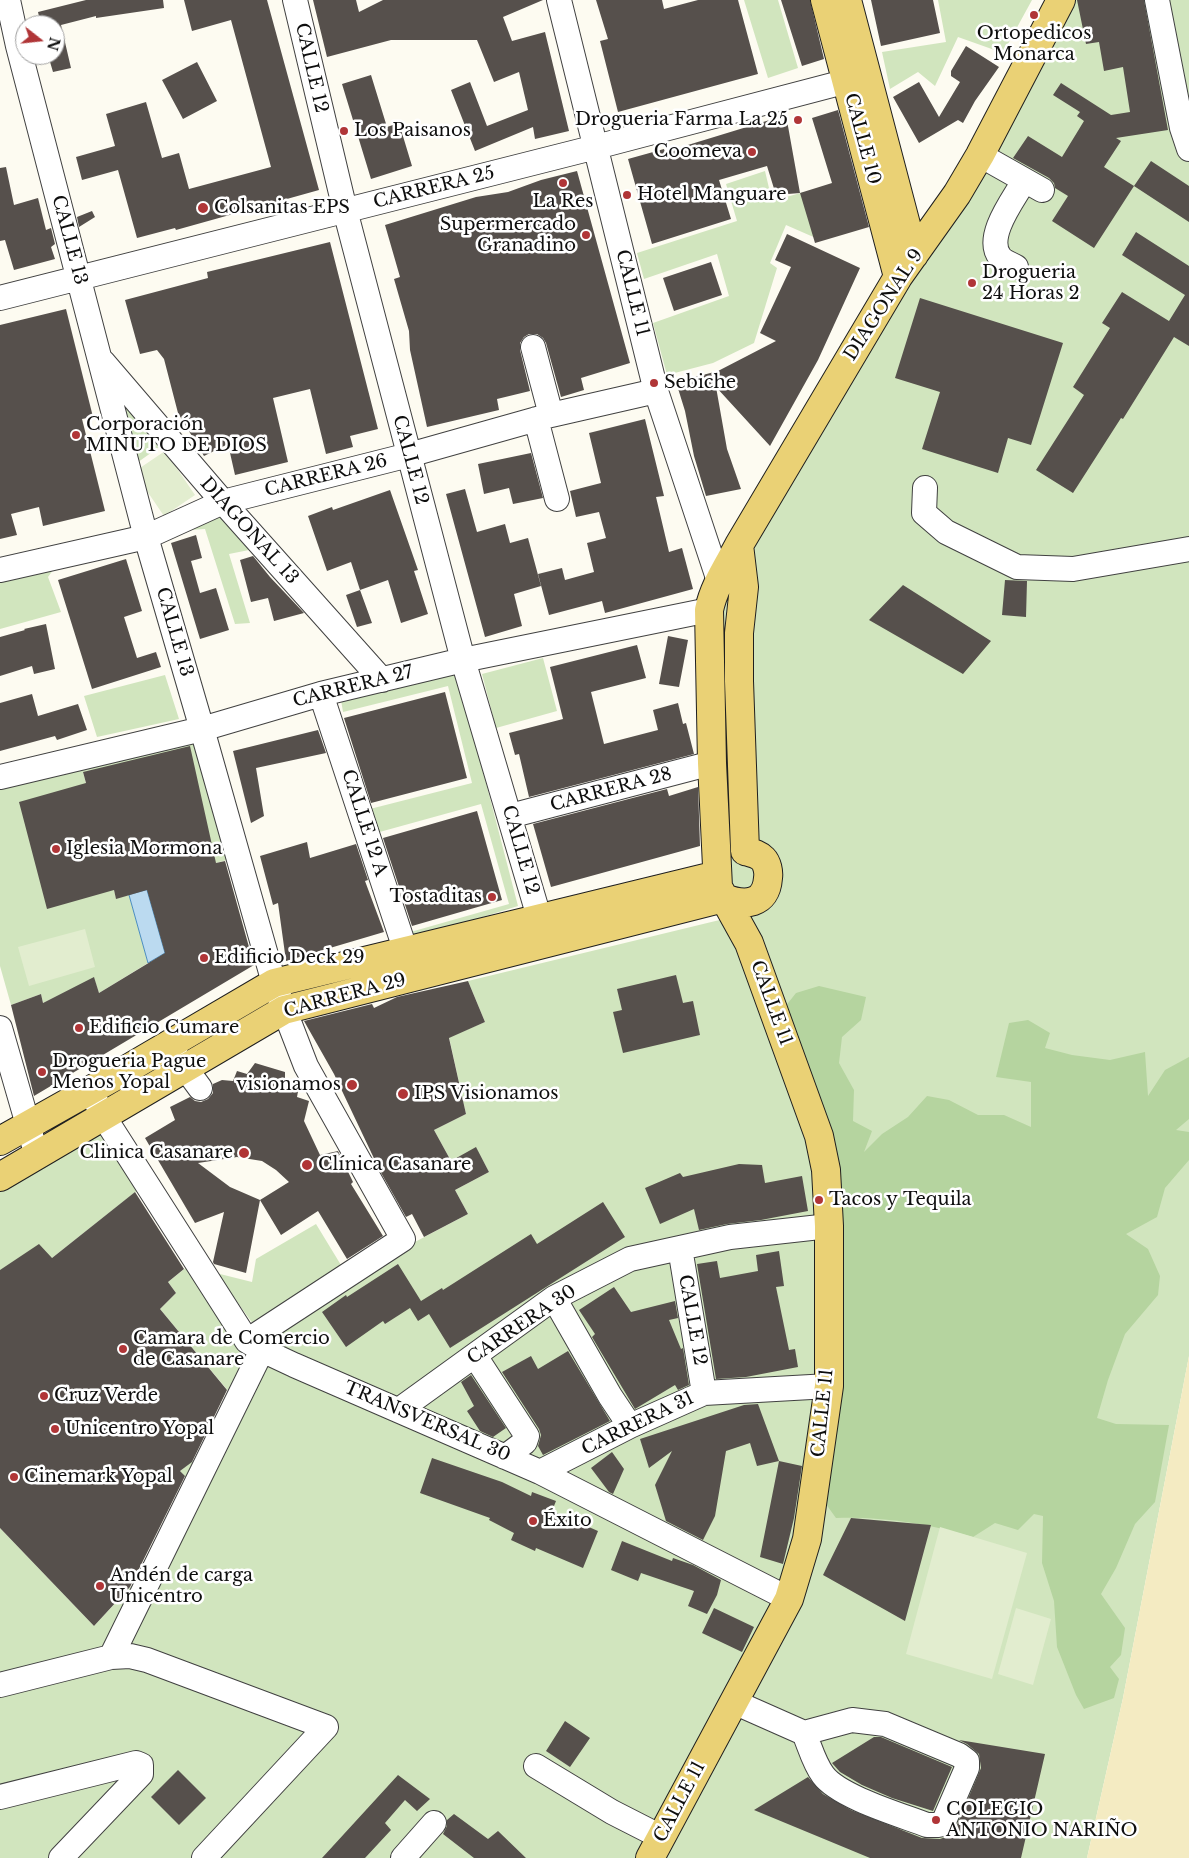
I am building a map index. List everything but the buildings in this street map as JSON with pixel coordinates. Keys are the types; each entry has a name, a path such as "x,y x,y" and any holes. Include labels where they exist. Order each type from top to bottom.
{"main road":[{"name":"CALLE 10","path":"825,0 857,78 914,255"},
{"name":"CALLE 10","path":"847,0 857,78 898,277"},
{"name":"DIAGONAL 9","path":"709,610 719,581 739,545 898,277 957,194 980,155 1061,0"},
{"path":"739,545 744,587 739,633 739,681 745,851 733,853 723,862 720,886 736,903 749,903 758,900"},
{"name":"CALLE 11","path":"656,1847 789,1599 807,1539 829,1386 829,1226 826,1170 819,1136 749,943 720,886 712,764 709,610"},
{"name":"CALLE 11","path":"745,851 758,855 765,861 768,874 767,889 758,900 749,943"},
{"name":"CARRERA 29","path":"0,1140 169,1045 274,983 406,952 539,917 720,886"},
{"name":"CARRERA 29","path":"0,1177 104,1117 192,1078 284,1010 720,886"}],"street":[{"name":"CALLE 13","path":"8,0 9,49 78,277 146,537 274,983 306,1066 403,1239 255,1346"},
{"name":"CALLE 12","path":"295,0 344,210 463,660 539,917"},
{"name":"CALLE 11","path":"559,0 656,391 719,581"},
{"path":"1157,0 1182,128 1189,149"},
{"name":"CARRERA 25","path":"0,298 596,147 857,78"},
{"path":"980,155 1033,186 998,229 994,243 1000,258 1016,267"},
{"path":"533,347 557,499"},
{"name":"DIAGONAL 13","path":"99,356 223,502 382,680"},
{"name":"CARRERA 26","path":"0,570 146,537 223,502 544,417 656,391"},
{"path":"925,488 924,513 946,532 1016,567 1073,570 1189,549"},
{"name":"CARRERA 27","path":"0,777 202,729 321,694 463,660 709,610"},
{"name":"CALLE 12 A","path":"321,694 406,952"},
{"name":"CARRERA 28","path":"510,816 712,764"},
{"path":"0,1028 37,1156"},
{"path":"169,1045 192,1078"},
{"path":"90,1090 104,1117 255,1346 111,1657"},
{"name":"CARRERA 30","path":"399,1410 554,1298 630,1259 730,1237 829,1226"},
{"name":"CALLE 12","path":"680,1248 704,1392"},
{"path":"554,1298 610,1396 630,1426"},
{"name":"TRANSVERSAL 30","path":"255,1346 540,1472 789,1599"},
{"path":"475,1356 527,1436 525,1442 506,1456"},
{"name":"CARRERA 31","path":"540,1472 630,1426 704,1392 829,1386"},
{"path":"0,1685 111,1657 130,1656 147,1660 326,1727 204,1858"},
{"path":"734,1702 804,1733 852,1720 885,1724 959,1756 967,1761 967,1768 944,1821 939,1825 927,1825 847,1794 824,1777 804,1733"},
{"path":"0,1797 136,1763 141,1765 142,1774 61,1858"},
{"path":"536,1766 612,1812 656,1847"},
{"path":"412,1855 434,1823"}],"green space":[{"path":"744,0 778,0 798,68 768,78"},
{"path":"938,0 1032,0 1003,53 958,37 935,86 918,72 890,89 882,52 946,42"},
{"path":"1069,0 1189,0 1189,1356 1123,1698 1087,1858 0,1858 0,1528 94,1626 137,1580 186,1478 180,1471 208,1449 234,1398 160,1309 176,1293 168,1282 192,1263 254,1346 413,1243 468,1214 455,1190 489,1172 476,1148 451,1161 434,1130 466,1114 449,1037 485,1022 468,981 732,917 718,607"},
{"path":"765,171 772,201 804,192 818,239 786,225 770,263 777,268 754,343 713,363 667,375 653,323 729,296 717,254 644,279 637,253 737,221 726,184"},
{"path":"115,397 162,445 134,465"},
{"path":"165,451 195,495 164,516 134,472"},
{"path":"224,508 259,548 229,554 250,623 235,624 205,529 170,531"},
{"path":"56,566 48,577 61,612 0,629 0,580"},
{"path":"543,658 557,711 496,728 482,674"},
{"path":"457,671 518,906 409,940 407,933 509,904 481,804 376,833 366,810 472,783 448,686 343,712 341,700"},
{"path":"165,675 179,719 97,737 84,696"},
{"path":"197,737 227,860 216,863 83,772 116,898 129,895 148,963 99,993 94,978 43,1003 41,994 11,1005 0,966 0,785"},
{"path":"85,929 95,967 29,986 18,947"},
{"path":"819,986 866,997 861,1020 842,1037 839,1063 854,1090 853,1121 872,1131 864,1152 882,1134 908,1117 927,1096 949,1100 978,1115 1004,1115 1031,1127 1031,1082 996,1077 1009,1023 1028,1020 1050,1033 1045,1048 1072,1055 1110,1060 1145,1052 1148,1096 1165,1070 1189,1057 1189,1119 1176,1130 1189,1132 1189,1160 1165,1188 1157,1217 1126,1234 1148,1249 1160,1276 1158,1295 1125,1334 1108,1380 1097,1418 1116,1424 1169,1425 1155,1502 1135,1524 1116,1568 1101,1594 1125,1628 1121,1655 1110,1667 1119,1679 1114,1698 1084,1709 1076,1695 1057,1647 1054,1601 1042,1563 1043,1516 1034,1514 1018,1530 995,1523 973,1537 940,1528 906,1522 871,1518 836,1518 823,1500 838,1225 777,1017 796,993"},
{"path":"103,1122 143,1186 52,1258 0,1270 0,1185"},
{"path":"316,1224 344,1270 256,1328 216,1273 252,1282 256,1259"},
{"path":"940,1527 1027,1553 992,1679 906,1654"},
{"path":"1016,1608 1051,1619 1033,1685 998,1674"}],"sand":[{"path":"1189,1356 1189,1858 1087,1858 1123,1698"}],"water":[{"path":"147,890 165,953 148,963 129,895"}],"place":[{"name":"Ortopedicos Monarca","path":"1034,15"},
{"name":"Drogueria Farma La 25","path":"798,120"},
{"name":"Los Paisanos","path":"344,131"},
{"name":"Coomeva","path":"752,152"},
{"name":"La Res","path":"563,183"},
{"name":"Hotel Manguare","path":"627,195"},
{"name":"Colsanitas EPS","path":"203,208"},
{"name":"Supermercado Granadino","path":"586,235"},
{"name":"Drogueria 24 Horas 2","path":"972,283"},
{"name":"Sebiche","path":"654,383"},
{"name":"Corporación MINUTO DE DIOS","path":"76,435"},
{"name":"Iglesia Mormona","path":"56,849"},
{"name":"Tostaditas","path":"492,897"},
{"name":"Edificio Deck 29","path":"204,958"},
{"name":"Edificio Cumare","path":"79,1028"},
{"name":"Drogueria Pague Menos Yopal","path":"42,1072"},
{"name":"visionamos","path":"352,1085"},
{"name":"IPS Visionamos","path":"403,1094"},
{"name":"Clinica Casanare","path":"244,1153"},
{"name":"Clínica Casanare","path":"307,1165"},
{"name":"Tacos y Tequila","path":"819,1200"},
{"name":"Camara de Comercio de Casanare","path":"123,1349"},
{"name":"Cruz Verde","path":"44,1396"},
{"name":"Unicentro Yopal","path":"55,1429"},
{"name":"Cinemark Yopal","path":"14,1477"},
{"name":"Éxito","path":"533,1521"},
{"name":"Andén de carga Unicentro","path":"100,1586"},
{"name":"COLEGIO ANTONIO NARIÑO","path":"936,1820"}]}
